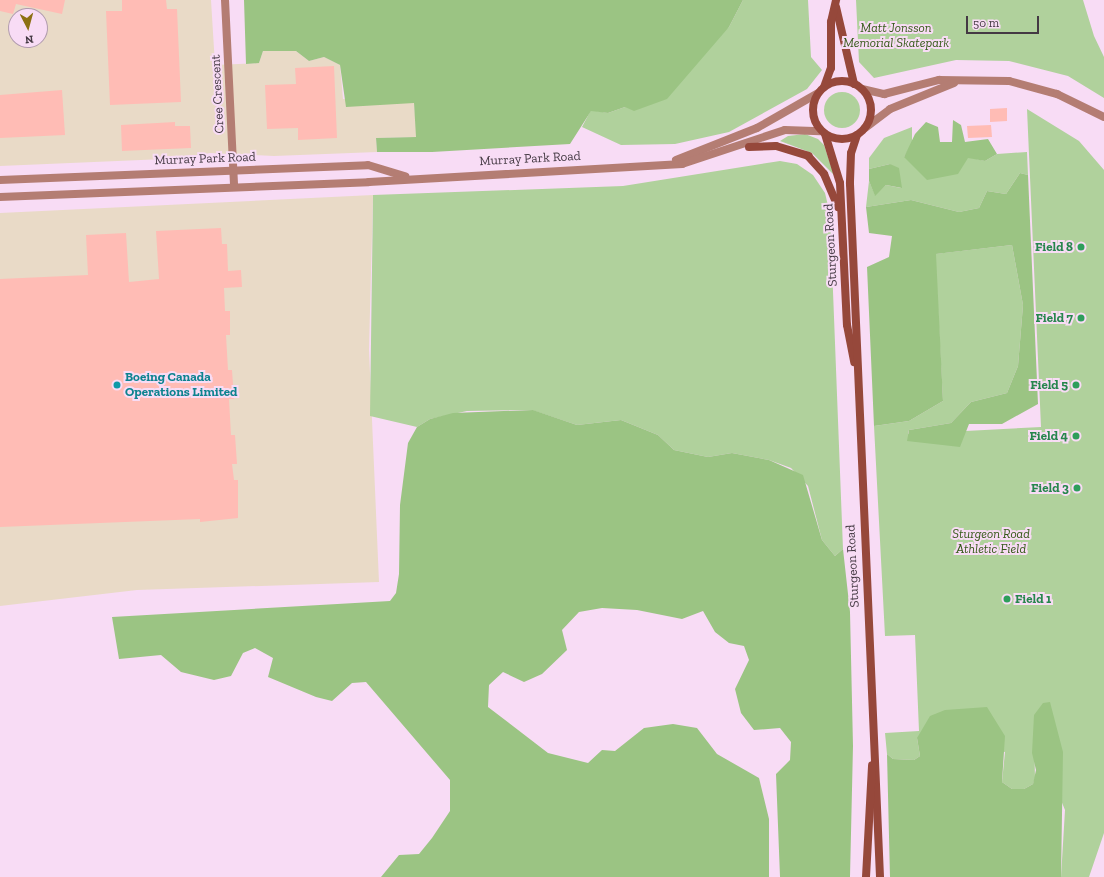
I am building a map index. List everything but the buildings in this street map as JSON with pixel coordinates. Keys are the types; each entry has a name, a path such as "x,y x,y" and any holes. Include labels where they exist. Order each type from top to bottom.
{"main road":[{"path":"836,4 854,84"},
{"path":"821,90 839,81 854,84 862,89 871,108 865,128 857,135 841,139 823,132 813,112 821,90 831,68 831,22 836,4"},
{"name":"Sturgeon Road","path":"823,132 838,171 847,325 857,381"},
{"name":"Sturgeon Road","path":"857,135 850,172 858,323 857,381 880,877"},
{"path":"749,147 776,146 808,156 824,174 841,220"},
{"name":"Sturgeon Road","path":"866,877 873,750"}],"street":[{"name":"Cree Crescent","path":"225,0 234,187"},
{"path":"865,128 890,109 916,96 968,79"},
{"path":"862,89 884,94 939,80 968,79 1024,83 1068,98 1104,117"},
{"name":"Murray Park Road","path":"651,166 720,145 787,114 821,90"},
{"name":"Murray Park Road","path":"0,197 651,166 693,162 785,130 823,132"},
{"path":"729,150 749,147"},
{"name":"Murray Park Road","path":"0,180 233,169 368,165 410,177"}],"shaded area":[{"path":"0,0 211,0 215,65 259,63 263,51 296,51 309,61 324,57 340,65 343,99 414,103 417,137 376,138 377,152 274,156 210,153 188,158 0,166"},
{"path":"373,195 369,350 379,582 137,590 0,606 0,213"}],"green space":[{"path":"244,0 743,0 729,27 667,99 634,111 625,107 608,113 591,111 570,144 432,152 377,152 376,138 416,137 414,103 346,107 340,65 324,57 309,61 296,51 263,51 259,63 246,64"},
{"path":"743,0 808,0 811,57 822,70 807,89 729,132 675,144 621,145 582,127 591,110 608,113 625,107 729,27"},
{"name":"Matt Jonsson Memorial Skatepark","path":"856,0 1083,0 1094,36 1104,57 1104,98 1068,76 1009,61 956,60 874,78 859,62"},
{"path":"846,92 855,97 859,103 859,117 855,123 846,128 838,128 829,123 825,117 824,106 829,97 835,93"},
{"name":"Sturgeon Road Athletic Field","path":"1027,109 1079,141 1104,170 1104,833 1089,877 1061,877 1065,810 1034,734 1035,778 1033,784 1024,789 1012,789 1002,782 1005,752 917,738 920,756 914,760 893,759 887,754 885,733 919,731 915,635 885,636 874,426 909,421 943,401 935,254 1012,245 1023,305 1018,366 1007,393 971,402 951,423 909,430 908,434 1041,427"},
{"path":"953,120 961,125 965,142 988,139 997,154 985,161 968,158 958,174 927,180 904,157 915,134 926,122 938,127 940,142 952,142"},
{"path":"912,127 912,143 904,157 968,157 985,161 997,154 1027,152 1028,175 1020,173 1006,194 987,191 979,208 959,212 911,200 866,207 869,181 875,195 886,185 901,188 890,164 869,169 869,158 884,138"},
{"path":"805,134 818,139 824,145 834,175 812,153 780,141 788,136"},
{"path":"780,161 797,164 813,175 825,193 830,214 843,549 835,556 822,540 808,486 791,468 769,460 732,453 708,457 674,450 658,435 621,420 577,425 532,410 467,411 430,419 417,427 370,416 373,195 623,186"},
{"path":"890,164 899,168 902,188 886,185 875,196 869,181 869,169"},
{"path":"1020,173 1028,175 1038,404 1002,424 969,424 960,447 907,441 909,430 951,423 971,402 1007,393 1018,366 1023,305 1012,245 936,254 943,401 909,421 874,426 867,267 889,257 892,236 869,233 866,207 911,200 959,212 979,208 987,191 1006,194"},
{"path":"533,410 577,425 621,420 658,435 674,450 708,457 732,453 769,460 803,475 822,540 835,556 843,549 850,612 853,746 850,877 780,877 776,774 790,760 791,742 780,728 754,730 741,713 735,689 749,660 744,646 729,643 715,632 703,611 682,619 637,610 602,608 579,612 562,630 567,650 542,674 524,682 503,672 489,685 488,707 548,753 588,763 602,750 615,751 644,728 673,724 697,728 717,754 759,778 769,819 769,877 381,877 399,855 419,854 432,838 450,811 450,780 366,682 352,683 332,701 316,697 268,677 273,658 255,648 243,653 231,676 214,680 181,672 161,655 119,659 112,617 390,601 396,593 399,574 400,505 408,443 417,427 430,419 453,413"},
{"path":"1050,702 1063,752 1061,877 890,877 887,754 893,759 914,760 920,756 917,738 930,716 945,710 987,707 1005,736 1002,782 1012,789 1024,789 1033,784 1036,770 1032,753 1034,715 1043,703"}],"place":[{"name":"Field 8","path":"1081,247"},
{"name":"Field 7","path":"1081,318"},
{"name":"Boeing Canada Operations Limited","path":"117,385"},
{"name":"Field 5","path":"1076,385"},
{"name":"Field 4","path":"1076,436"},
{"name":"Field 3","path":"1077,488"},
{"name":"Field 1","path":"1007,599"}]}
